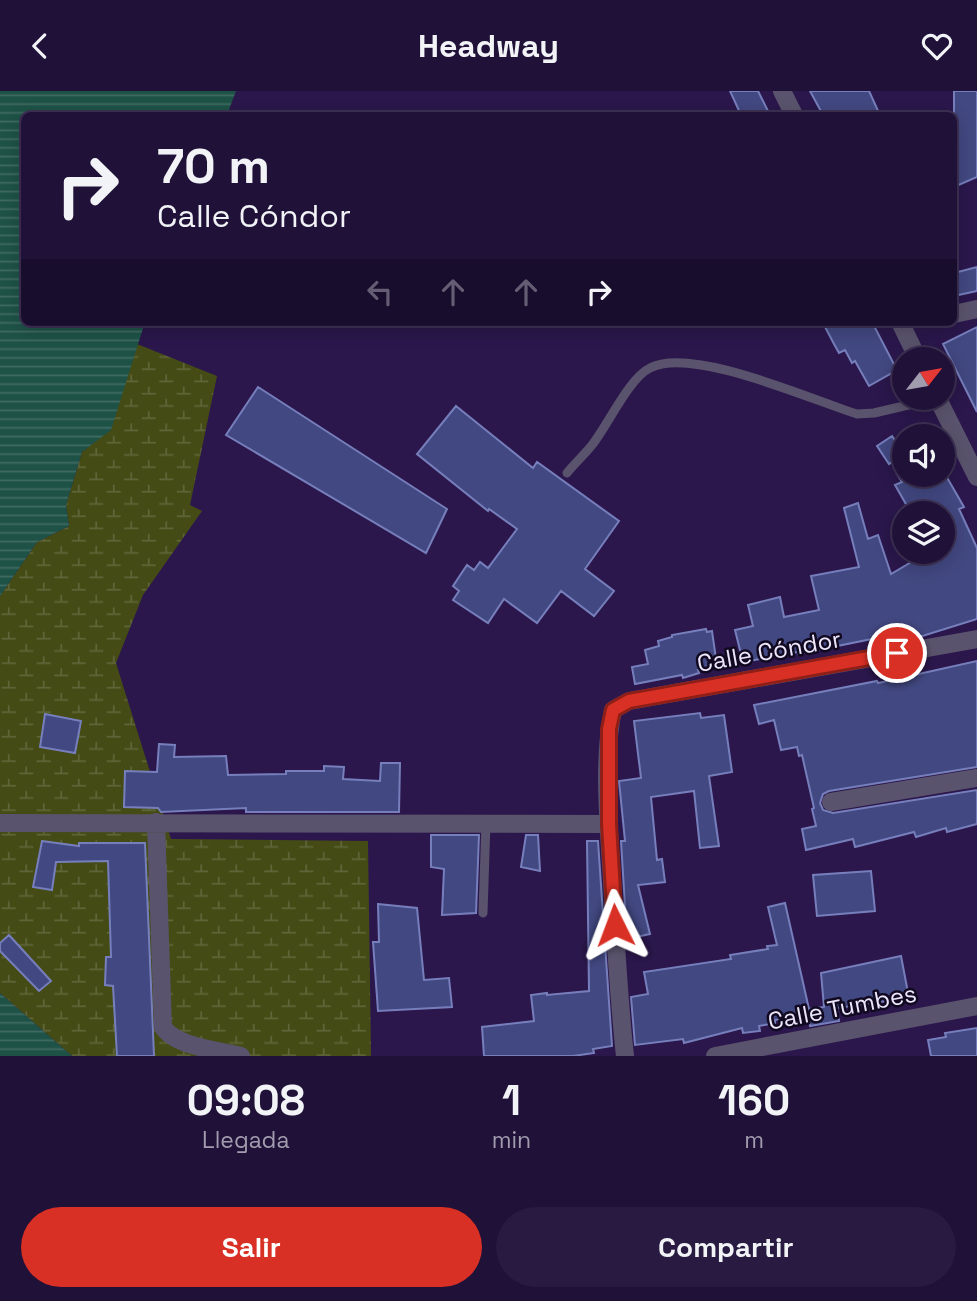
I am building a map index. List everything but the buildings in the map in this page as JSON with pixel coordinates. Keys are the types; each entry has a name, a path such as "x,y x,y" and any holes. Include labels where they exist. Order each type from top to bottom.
{"street":[{"path":"782,91 792,112"},
{"path":"957,313 977,309"},
{"path":"908,326 914,347"},
{"path":"944,410 977,477"},
{"name":"Calle Cóndor","path":"609,824 609,729 613,710 629,701 977,639"},
{"path":"831,802 977,778"},
{"path":"156,822 163,1027 169,1036 178,1041 241,1056"},
{"path":"0,823 609,824 619,1001 625,1056"},
{"name":"Calle Tumbes","path":"715,1056 977,1006"}],"lane":[{"path":"567,473 593,444 626,392 649,368 665,364 678,363 734,370 857,414 892,409"},
{"path":"483,913 486,823"}],"green space":[{"path":"137,344 217,376 190,505 202,511 143,595 116,663 171,839 368,841 371,1056 72,1056 0,993 0,596 37,542 69,526 66,505 82,452 111,429"}],"shaded area":[{"path":"0,91 236,91 228,112 21,112 21,326 144,326 111,430 82,452 66,505 69,526 37,542 0,596"},
{"path":"0,993 72,1056 0,1056"}],"route":[{"path":"615,925 609,824 609,729 613,710 629,701 897,653"}]}
